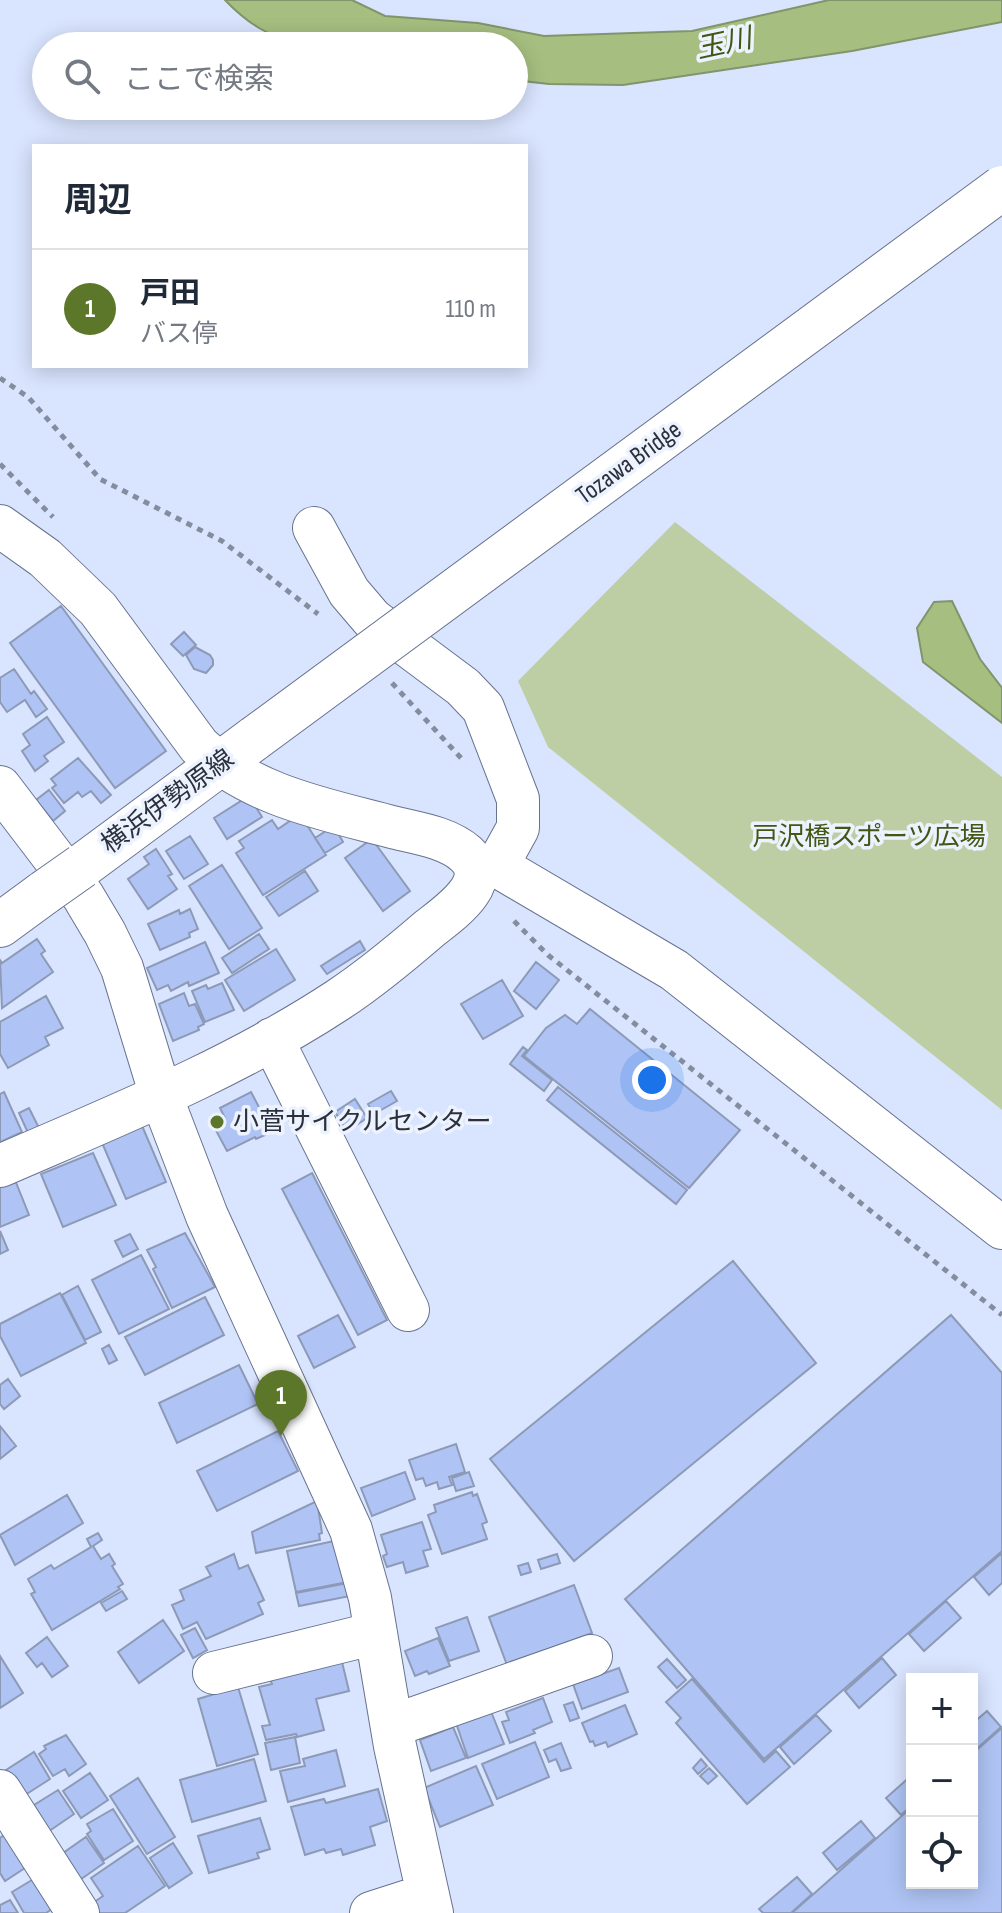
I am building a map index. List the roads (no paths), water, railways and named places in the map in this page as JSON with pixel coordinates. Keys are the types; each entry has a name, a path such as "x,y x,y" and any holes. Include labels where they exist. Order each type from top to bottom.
{"main road":[{"name":"Tozawa Bridge","path":"255,738 1002,188"},
{"name":"横浜伊勢原線","path":"0,925 255,738"}],"street":[{"path":"0,526 45,558 98,609 199,746 219,765 284,798 432,838 458,848 482,873 674,970 1002,1228"},
{"path":"0,1166 161,1096 272,1039 339,1000 463,901 518,828 518,799 483,708 463,687 372,619 349,592 314,528"},
{"path":"0,787 83,896 122,968 161,1096 207,1216 351,1530 370,1598 392,1726 429,1904 371,1913"},
{"path":"272,1039 408,1310"},
{"path":"214,1673 376,1633"},
{"path":"392,1726 551,1679 591,1656"},
{"path":"0,1791 78,1913"}],"water":[{"path":"225,0 352,0 385,16 478,23 524,32 268,32"},
{"name":"玉川","path":"829,0 1002,0 1002,22 852,51 623,85 528,82 528,33 544,36 692,31"},
{"path":"952,601 980,659 1002,688 1002,723 923,662 917,628 934,602"}],"place":[{"name":"小菅サイクルセンター","path":"217,1122"},
{"name":"戸田","path":"281,1436"}],"park label":[{"name":"戸沢橋スポーツ広場","path":"869,837"}]}
